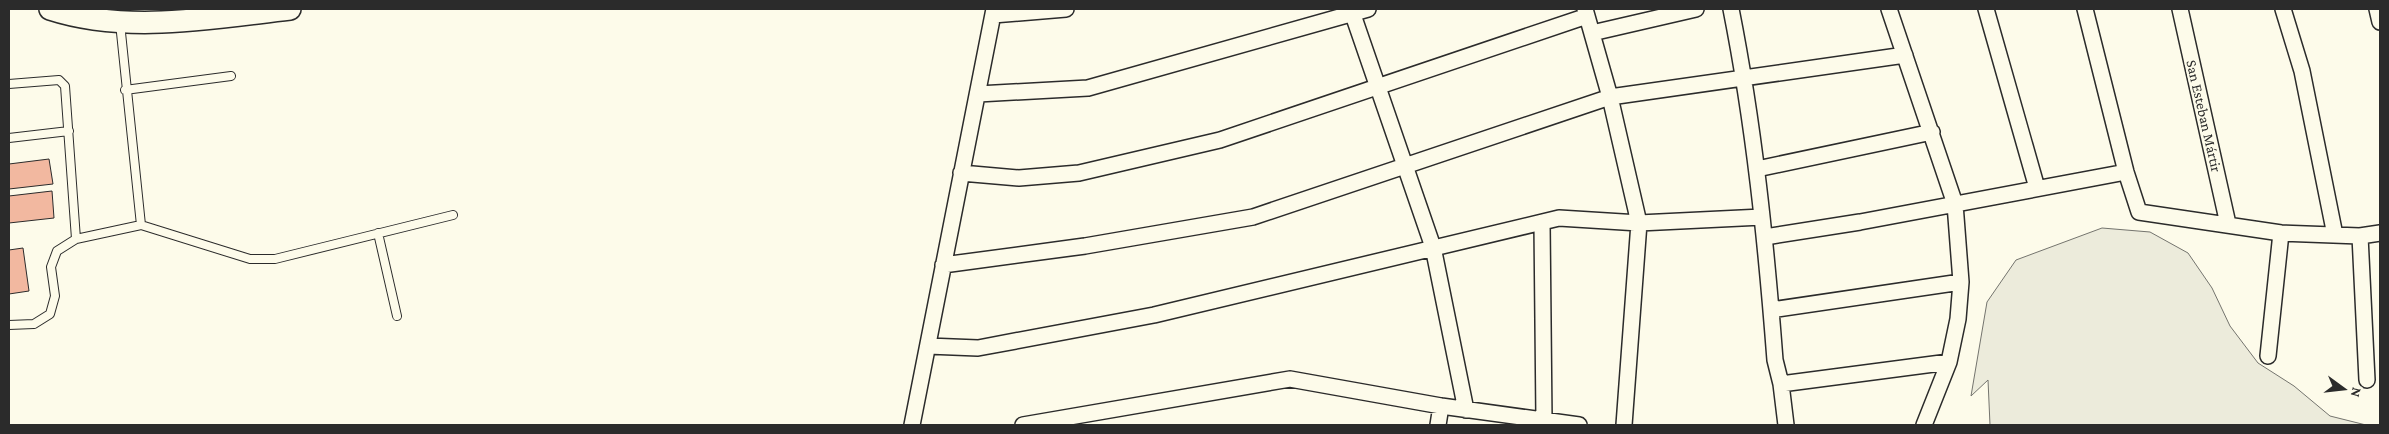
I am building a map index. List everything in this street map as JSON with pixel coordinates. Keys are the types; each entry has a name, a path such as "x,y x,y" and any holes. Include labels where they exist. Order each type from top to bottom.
{"street":[{"path":"50,9 70,15 120,23 192,20 290,9"},
{"path":"912,425 994,12 1066,9"},
{"path":"978,94 1088,88 1352,11 1368,9"},
{"path":"1592,33 1696,9"},
{"path":"1731,9 1745,79 1758,169 1775,360 1781,384 1786,425"},
{"path":"1889,9 1955,204 1961,282 1958,319 1949,362 1924,425"},
{"path":"1986,9 2037,188"},
{"path":"2085,9 2126,172 2139,212 2282,233 2360,236 2380,233"},
{"name":"San Esteban Mártir","path":"2180,9 2228,224"},
{"path":"2283,9 2302,71 2335,235"},
{"path":"2377,9 2380,22"},
{"path":"1352,11 1433,247 1466,410"},
{"path":"961,173 1019,178 1079,173 1220,140 1378,87 1586,12 1610,98 1639,223 1624,425"},
{"path":"943,265 1085,246 1252,216 1610,98 1905,55"},
{"path":"1758,169 1932,132"},
{"path":"1765,237 1860,222 2126,172"},
{"path":"928,346 978,348 1154,315 1558,218 1639,223 1762,217"},
{"path":"1542,223 1544,420"},
{"path":"2268,356 2282,233"},
{"path":"2360,236 2367,380"},
{"path":"1771,310 1961,282"},
{"path":"1781,384 1949,362"},
{"path":"1023,425 1290,379 1466,410 1579,425"},
{"path":"1438,425 1441,406"}],"lane":[{"path":"120,23 125,90 141,225"},
{"path":"125,90 231,76"},
{"path":"9,84 59,80 65,86 76,239"},
{"path":"9,138 69,131"},
{"path":"9,326 34,324 50,314 56,296 51,267 57,250 76,239 141,225 250,259 274,259 453,215"},
{"path":"378,233 397,316"}],"shaded area":[{"path":"2102,228 2150,232 2188,253 2212,288 2230,326 2258,363 2294,386 2330,416 2366,425 1990,425 1988,380 1971,396 1987,302 2016,260"}],"building":[{"path":"49,159 53,184 9,189 9,164"},
{"path":"52,191 54,218 9,223 9,196"},
{"path":"23,248 29,291 9,294 9,250"}]}
